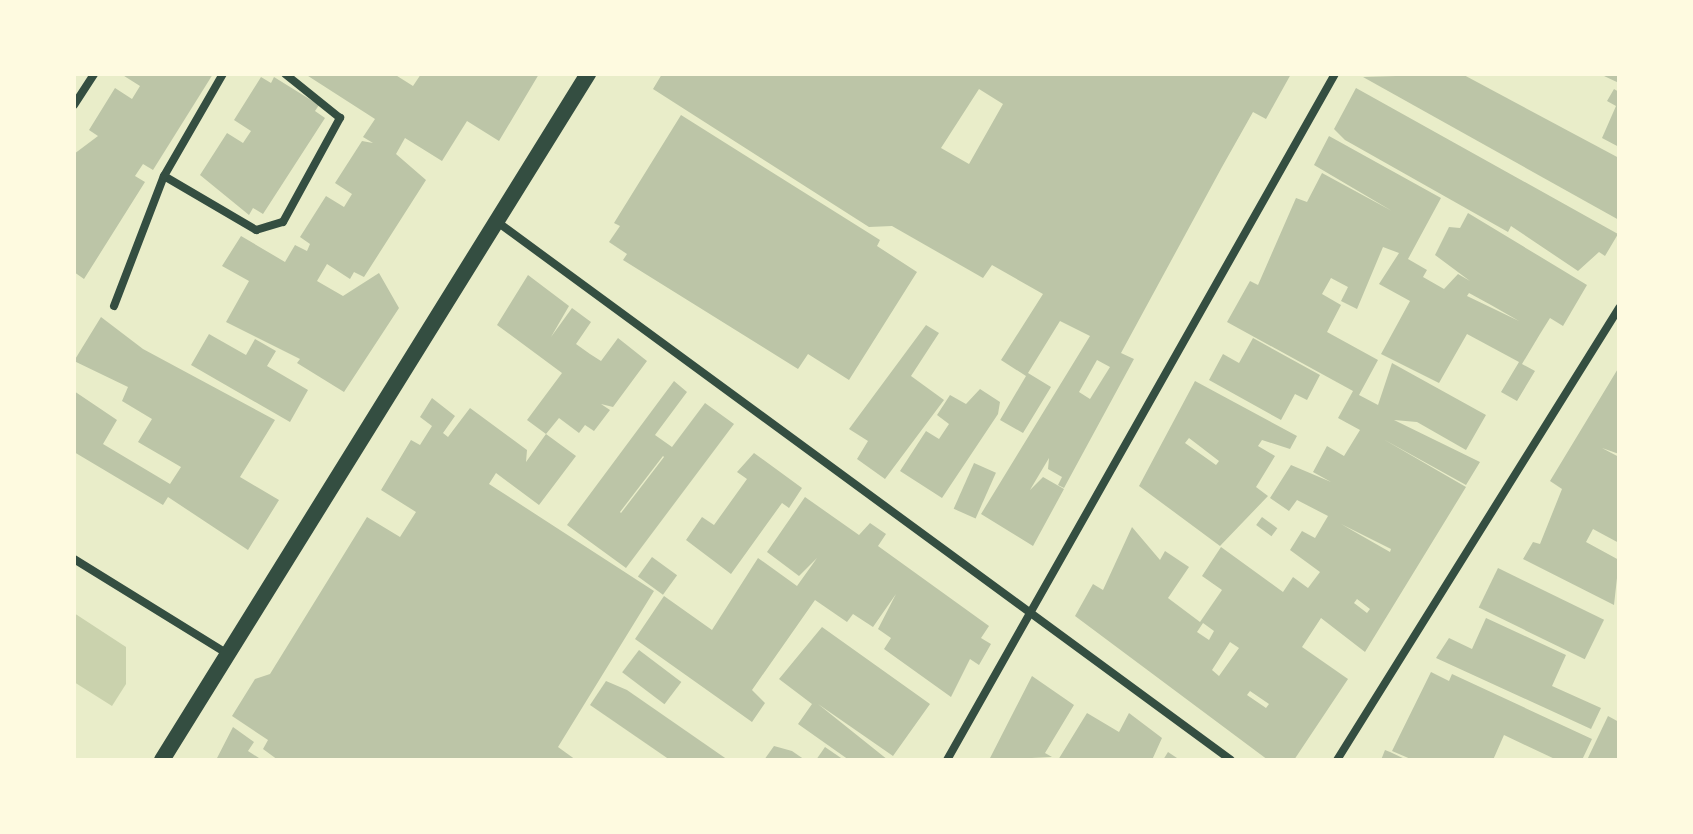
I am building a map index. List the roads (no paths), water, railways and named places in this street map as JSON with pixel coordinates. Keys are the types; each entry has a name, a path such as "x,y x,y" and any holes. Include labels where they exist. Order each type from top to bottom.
{"main road":[{"path":"162,760 588,74"}],"street":[{"path":"74,105 94,74"},
{"path":"114,306 164,176 223,74"},
{"path":"164,176 247,227 283,222 340,118 285,74"},
{"path":"947,760 1335,74"},
{"path":"496,221 1028,616 1231,760"},
{"path":"1337,760 1619,308"},
{"path":"74,559 228,654"}]}
